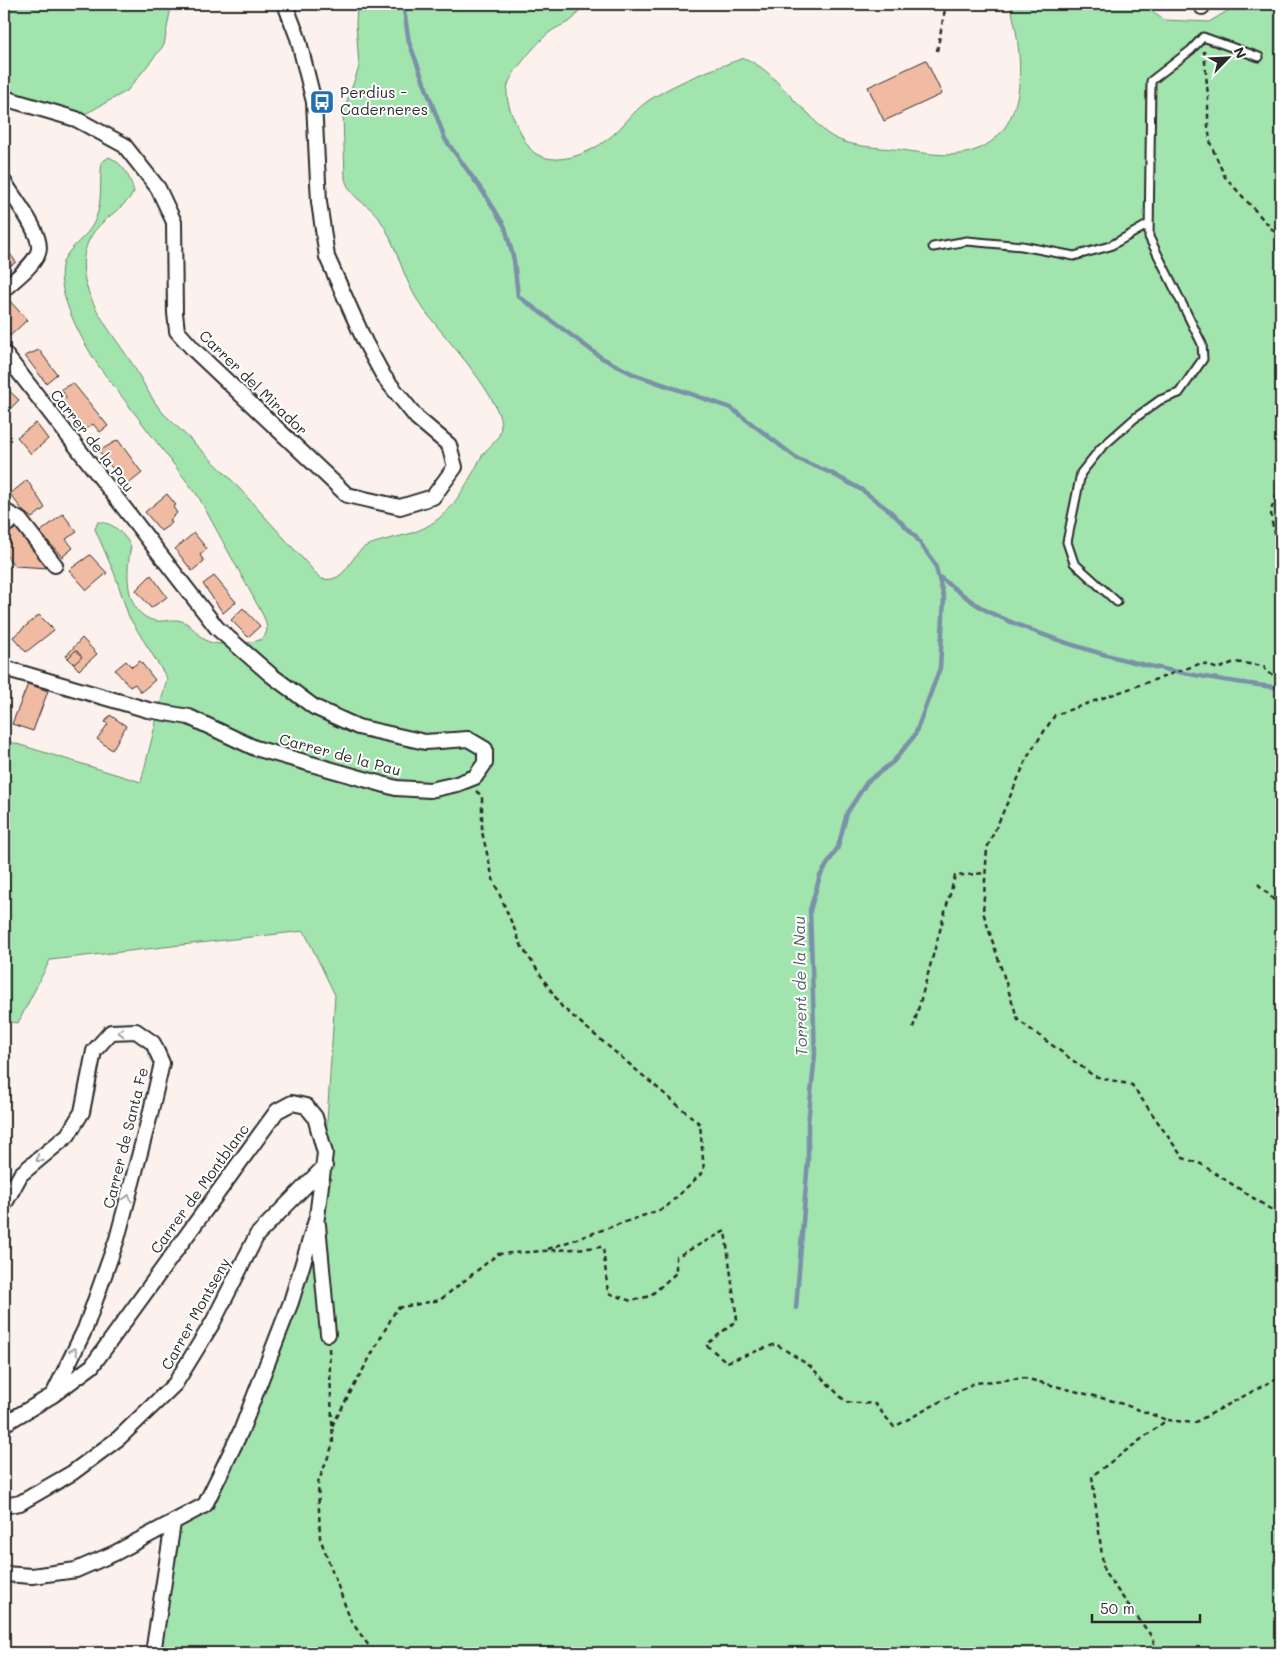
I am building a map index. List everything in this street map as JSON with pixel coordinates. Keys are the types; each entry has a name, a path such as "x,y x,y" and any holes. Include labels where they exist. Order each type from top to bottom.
{"street":[{"name":"Carrer del Mirador","path":"4,98 76,119 124,145 158,188 174,222 175,313 178,331 194,350 347,495 400,506 433,497 455,467 449,445 417,418 384,377 365,342 327,257 319,202 314,102 298,38 285,4"},
{"path":"4,182 36,232 40,243 39,252 33,262 4,289"},
{"name":"Carrer de la Pau","path":"4,353 217,628 271,675 314,707 349,723 426,742 468,739 485,749 485,763 474,777 462,782 430,790 396,788 255,748 189,717 148,710 4,668"},
{"path":"6,517 20,520 55,565"},
{"name":"Carrer de Santa Fe","path":"4,1205 21,1174 68,1135 82,1112 94,1051 111,1032 136,1031 153,1042 162,1062 117,1239 85,1329 53,1396"},
{"name":"Carrer de Montblanc","path":"4,1424 53,1396 92,1366 277,1111 292,1103 306,1106 316,1117 325,1152 325,1166 317,1217 290,1302 241,1431 205,1505 173,1523 76,1570 32,1576 4,1574"},
{"name":"Carrer Montseny","path":"4,1506 20,1503 72,1473 119,1438 175,1384 213,1322 257,1235 325,1166"},
{"name":"Carrer de Montblanc","path":"317,1217 328,1334"},
{"path":"152,1653 173,1523"}],"lane":[{"path":"1117,602 1074,563 1067,542 1081,473 1101,448 1135,418 1160,400 1179,393 1203,359 1202,344 1149,237 1151,81 1191,50 1202,37 1259,57"},
{"path":"933,247 968,241 1022,246 1074,256 1110,246 1149,224"}],"path":[{"path":"937,51 946,4"},
{"path":"1202,37 1211,145 1225,177 1281,239"},
{"path":"1281,488 1272,502 1271,524 1281,546"},
{"path":"1281,678 1266,672 1264,666 1234,662 1218,669 1202,663 1055,715 1029,754 987,848 983,912 1018,1020 1094,1076 1132,1085 1183,1158 1201,1164 1281,1216"},
{"path":"462,782 482,796 482,832 494,879 522,947 562,1006 700,1124 704,1171 665,1208 541,1251"},
{"path":"913,1028 955,876 986,873"},
{"path":"1258,884 1281,907"},
{"path":"332,1426 397,1308 440,1300 498,1254 603,1247 608,1293 631,1301 650,1296 676,1273 676,1257 725,1231 736,1320 706,1345 727,1362 776,1344 810,1366 846,1402 875,1404 894,1427 974,1383 1024,1378 1117,1402 1167,1420 1194,1423 1281,1376"},
{"path":"328,1334 332,1444 318,1483 320,1538 351,1621 374,1653"},
{"path":"1157,1653 1152,1637 1104,1572 1092,1476 1167,1420"}],"green space":[{"path":"4,4 163,4 170,12 164,45 127,91 76,119 4,99"},
{"path":"357,4 582,4 576,16 550,32 534,48 516,71 507,88 511,112 528,146 536,154 556,159 578,155 599,145 615,133 641,106 673,86 744,58 759,66 771,76 823,130 836,139 864,146 936,154 962,154 990,142 1005,128 1014,110 1020,67 1015,24 1010,4 1141,4 1164,20 1209,22 1239,4 1281,4 1281,1653 158,1653 173,1523 205,1505 291,1302 325,1153 335,995 304,931 50,960 18,1023 4,1021 4,740 141,782 167,678 129,617 115,575 95,529 98,522 113,526 125,537 131,546 128,567 129,590 137,610 145,617 156,621 183,621 205,640 216,644 256,641 262,639 267,630 263,615 198,496 100,368 78,330 65,298 62,268 66,256 90,229 96,218 102,162 109,157 119,163 126,172 134,192 124,204 94,231 90,238 84,255 84,271 87,288 94,304 163,413 228,476 321,579 336,578 363,548 417,531 435,522 449,509 461,493 482,456 499,435 501,425 498,412 480,380 420,304 379,218 356,197 345,179 343,113 359,67 356,23"}],"building":[{"path":"926,60 942,94 884,121 868,87"},
{"path":"4,246 16,262 4,270"},
{"path":"8,299 27,320 10,336 4,329 4,303"},
{"path":"39,350 57,374 46,383 25,356"},
{"path":"73,383 108,426 100,432 93,424 83,431 61,402 66,397 61,389"},
{"path":"4,386 19,400 4,415"},
{"path":"36,423 48,439 31,454 17,437"},
{"path":"118,440 142,473 126,486 99,451"},
{"path":"27,480 45,508 32,518 24,512 10,494"},
{"path":"167,494 176,505 173,507 177,513 170,520 172,523 161,531 145,512"},
{"path":"63,514 77,532 66,539 73,548 62,557 40,532"},
{"path":"16,527 48,568 15,566 4,553 4,538"},
{"path":"194,533 207,549 200,555 204,561 192,571 175,549"},
{"path":"90,555 107,573 87,590 69,570"},
{"path":"151,575 167,597 151,608 136,590"},
{"path":"214,576 236,602 223,613 203,584"},
{"path":"243,608 260,626 248,637 231,620"},
{"path":"39,615 54,630 26,652 13,637"},
{"path":"82,638 97,654 79,670 66,656"},
{"path":"76,650 82,657 74,664 68,658"},
{"path":"126,661 132,667 140,661 155,680 141,692 135,684 130,687 115,670"},
{"path":"28,684 48,691 33,731 12,724"},
{"path":"110,715 126,726 112,750 97,739 108,724 105,722"}],"waterway":[{"name":"Torrent de la Nau","path":"403,4 409,42 445,139 486,196 505,227 514,260 518,296 602,358 633,374 731,408 798,459 831,473 862,490 890,511 915,536 935,564 944,598 940,668 915,735 893,762 867,782 847,813 838,847 820,876 810,910 815,1054 808,1123 808,1160 796,1308"},
{"path":"938,576 970,601 991,613 1061,641 1133,662 1170,670 1281,688"}],"place":[{"name":"Perdius - Caderneres","path":"322,102"}]}
